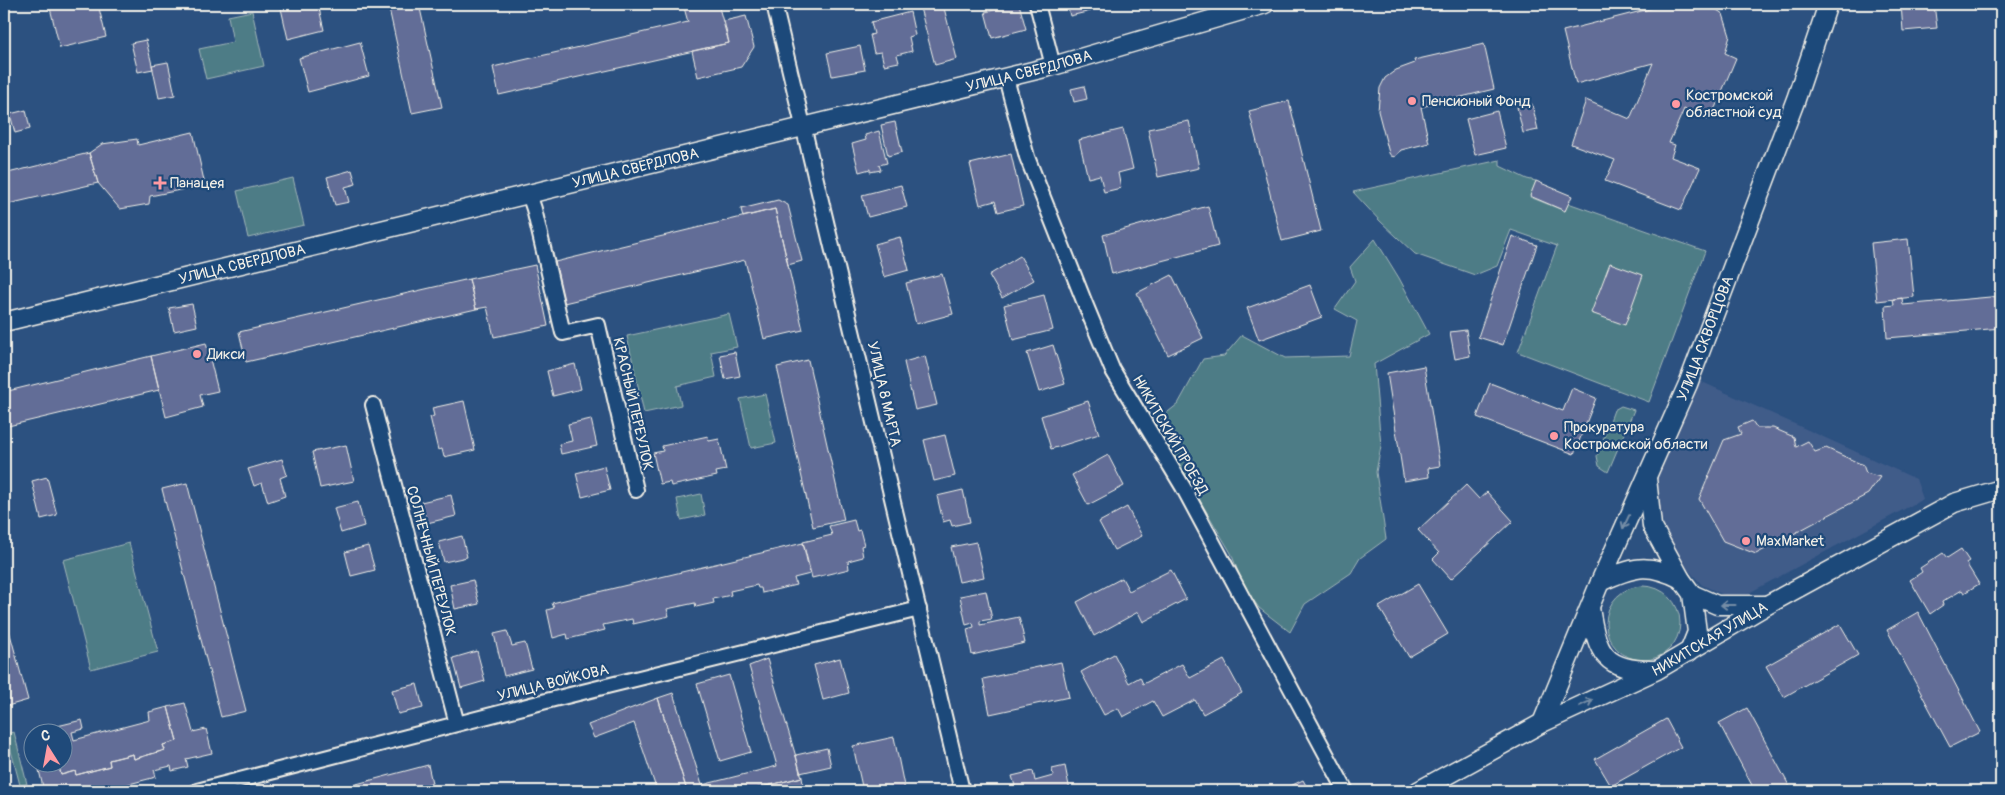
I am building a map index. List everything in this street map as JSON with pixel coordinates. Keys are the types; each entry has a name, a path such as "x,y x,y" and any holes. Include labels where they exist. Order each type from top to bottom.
{"street":[{"name":"УЛИЦА 8 МАРТА","path":"774,4 962,791"},
{"path":"1037,4 1053,66"},
{"name":"УЛИЦА СВЕРДЛОВА","path":"4,322 1006,78 1265,4"},
{"name":"УЛИЦА СКВОРЦОВА","path":"1542,723 1600,582 1690,378 1796,99 1828,4"},
{"name":"НИКИТСКИЙ ПРОЕЗД","path":"1006,78 1027,157 1112,369 1183,487 1346,791"},
{"name":"КРАСНЫЙ ПЕРЕУЛОК","path":"529,194 564,333 598,325 636,490"},
{"name":"СОЛНЕЧНЫЙ ПЕРЕУЛОК","path":"373,405 457,724"},
{"path":"1647,478 1652,526 1681,579 1692,594 1697,632 1689,652"},
{"name":"НИКИТСКАЯ УЛИЦА","path":"1418,791 1542,723 1657,670 1767,605 1954,503 2001,489"},
{"path":"1600,582 1625,571 1642,568 1664,570 1681,579"},
{"path":"1692,594 1717,605 1767,605"},
{"path":"1590,608 1594,634 1599,649 1610,661 1633,670 1657,670"},
{"name":"УЛИЦА ВОЙКОВА","path":"197,791 919,609"}],"shaded area":[{"path":"1700,381 1916,479 1923,499 1747,594 1724,595 1702,585 1683,564 1667,534 1657,505 1656,482"}],"green space":[{"path":"252,11 264,66 206,79 199,49 233,42 228,16"},
{"path":"1500,160 1500,166 1527,179 1536,181 1530,197 1565,211 1568,203 1705,251 1649,402 1518,352 1557,246 1511,230 1497,266 1475,275 1415,254 1353,192"},
{"path":"293,178 304,225 248,238 237,191"},
{"path":"1375,239 1399,278 1429,334 1374,364 1381,446 1376,472 1386,539 1360,558 1351,573 1305,604 1290,632 1259,608 1243,585 1231,553 1154,423 1178,404 1203,359 1224,356 1242,335 1285,358 1349,356 1357,321 1335,309 1355,281 1350,267"},
{"path":"729,314 737,347 711,352 716,377 677,386 681,405 644,413 627,336"},
{"path":"765,394 776,443 751,448 740,399"},
{"path":"1621,406 1634,410 1608,472 1599,466 1597,456 1614,410"},
{"path":"701,494 705,515 681,520 677,499"},
{"path":"129,543 158,652 91,669 63,560"},
{"path":"1643,586 1657,589 1669,597 1677,609 1680,623 1677,637 1669,649 1657,657 1643,660 1629,657 1617,649 1609,637 1606,623 1609,609 1617,597 1629,589"},
{"path":"14,732 22,764 22,772 24,772 27,784 20,785 10,747 5,747 9,733"}],"building":[{"path":"49,4 98,4 106,37 60,48"},
{"path":"280,4 318,4 324,30 288,39"},
{"path":"388,4 419,4 442,107 412,113"},
{"path":"683,4 718,4 729,43 499,95 493,67 688,22"},
{"path":"919,4 943,4 957,59 935,65"},
{"path":"998,4 1019,4 1026,29 992,38 985,12 999,9"},
{"path":"1067,4 1089,4 1091,11 1070,16"},
{"name":"Костромской областной суд","path":"1669,4 1708,4 1723,14 1730,36 1725,53 1736,58 1710,120 1684,109 1669,143 1675,145 1671,157 1700,168 1681,210 1605,181 1615,160 1571,144 1586,100 1630,119 1653,63 1576,84 1563,31"},
{"path":"1901,4 1934,4 1937,28 1903,31"},
{"path":"910,12 915,35 909,37 912,51 897,55 899,62 884,65 881,52 874,53 870,35 874,34 871,22"},
{"path":"746,16 754,47 741,67 698,77 692,51 729,43 724,21"},
{"path":"146,40 153,69 138,72 131,43"},
{"path":"360,42 369,76 308,92 299,58"},
{"name":"Пенсионый Фонд","path":"1484,44 1494,89 1421,107 1429,143 1401,150 1395,157 1391,156 1378,111 1380,88 1385,78 1396,70 1415,63 1414,60"},
{"path":"860,46 865,70 832,76 827,53"},
{"path":"168,62 175,95 159,98 152,65"},
{"path":"1084,86 1087,99 1074,102 1071,89"},
{"path":"1289,101 1321,231 1282,241 1249,111"},
{"path":"1532,104 1538,130 1523,133 1517,107"},
{"path":"26,110 30,129 15,133 10,114"},
{"path":"1497,111 1506,148 1475,155 1466,119"},
{"path":"1189,121 1199,168 1158,177 1148,129"},
{"path":"895,122 902,152 888,156 881,125"},
{"path":"1123,129 1133,169 1118,173 1121,188 1104,192 1100,175 1088,178 1079,140"},
{"path":"879,131 887,163 879,165 881,170 870,172 870,169 859,172 852,144 866,140 865,135"},
{"path":"193,132 205,185 150,196 149,204 120,209 98,183 89,153 102,144 137,139 138,145"},
{"path":"89,153 98,183 4,205 4,174"},
{"path":"1011,154 1023,206 998,212 995,201 980,205 970,164"},
{"path":"352,170 356,184 345,187 349,202 335,205 327,177"},
{"path":"1536,181 1572,196 1565,211 1530,196"},
{"path":"901,185 907,207 868,217 862,195"},
{"path":"778,200 788,205 802,261 788,265 775,209 743,217 741,209"},
{"path":"1208,206 1218,246 1112,274 1103,235"},
{"path":"775,209 803,330 764,339 745,260 564,303 555,262"},
{"path":"1512,236 1537,245 1503,345 1478,337"},
{"path":"900,237 909,270 884,277 875,244"},
{"path":"1908,239 1914,297 1877,301 1871,243"},
{"path":"1020,256 1034,280 1002,298 989,275"},
{"path":"1610,263 1643,275 1625,325 1591,313"},
{"path":"535,265 548,326 494,337 487,307 476,309 469,279"},
{"path":"942,274 953,314 916,324 906,283"},
{"path":"1172,275 1203,338 1168,355 1137,293"},
{"path":"469,279 476,309 246,362 239,332"},
{"path":"1310,285 1322,317 1259,340 1247,308"},
{"path":"1044,295 1053,330 1013,340 1004,305"},
{"path":"2001,296 2001,328 1887,338 1885,306 1894,305 1893,299 1902,298 1903,305"},
{"path":"192,304 197,326 174,331 169,308"},
{"path":"1466,330 1470,356 1455,359 1450,332"},
{"path":"206,343 218,391 200,395 203,407 166,417 151,356"},
{"path":"1053,345 1065,384 1039,392 1027,353"},
{"path":"735,352 740,376 725,379 720,355"},
{"path":"151,356 159,390 4,427 4,392"},
{"path":"925,356 937,405 915,410 904,362"},
{"path":"808,360 844,520 813,527 777,367"},
{"path":"575,364 581,389 553,396 547,371"},
{"path":"1424,366 1440,466 1428,468 1429,477 1404,481 1387,373"},
{"name":"Прокуратура Костромской области","path":"1490,383 1563,411 1572,388 1596,398 1574,454 1477,417"},
{"path":"464,401 475,450 444,457 442,449 438,450 430,417 434,416 432,408"},
{"path":"1088,401 1099,434 1051,449 1041,416"},
{"path":"591,419 597,446 561,454 559,444 572,441 568,424"},
{"path":"1752,421 1757,428 1773,428 1794,437 1796,447 1808,441 1815,452 1826,448 1863,465 1866,473 1880,477 1868,494 1756,554 1723,541 1699,499 1724,440 1741,434 1738,427"},
{"path":"945,435 955,476 934,481 924,440"},
{"path":"708,436 709,441 719,439 726,470 716,472 717,476 671,486 670,482 660,484 653,453 663,451 662,446"},
{"path":"346,445 354,481 320,488 312,452"},
{"path":"1108,455 1124,486 1088,505 1072,475"},
{"path":"282,459 287,475 280,478 285,496 268,502 262,483 254,486 248,469"},
{"path":"604,466 610,490 582,497 576,473"},
{"path":"47,477 57,515 41,519 32,481"},
{"path":"187,483 246,711 221,717 162,489"},
{"path":"1466,485 1479,499 1487,492 1513,521 1451,579 1433,559 1439,553 1418,530"},
{"path":"963,490 970,522 952,526 950,520 943,522 937,496"},
{"path":"451,495 456,516 427,523 421,502"},
{"path":"358,502 364,526 341,533 334,508"},
{"path":"1127,507 1142,536 1114,550 1099,522"},
{"path":"854,520 857,531 860,530 864,545 861,546 863,557 848,561 849,569 812,578 803,542 832,535 829,526"},
{"path":"462,536 467,557 444,562 439,542"},
{"path":"976,542 984,577 959,582 951,547"},
{"path":"803,543 810,574 794,578 796,585 762,593 761,588 758,588 757,585 730,591 731,595 713,599 714,603 696,607 695,603 667,609 669,616 633,624 632,619 603,625 605,630 568,639 567,634 553,638 547,610 554,608 552,603"},
{"path":"368,546 375,570 351,576 345,552"},
{"path":"1961,549 1969,561 1966,563 1979,584 1964,593 1962,590 1942,602 1943,605 1930,614 1910,580 1922,572 1920,568 1943,553 1947,558"},
{"path":"1171,570 1186,599 1143,622 1138,612 1094,636 1077,602 1122,578 1129,591"},
{"path":"473,580 479,604 455,609 450,585"},
{"path":"1418,584 1448,634 1409,657 1379,607"},
{"path":"986,591 992,619 980,621 980,625 1019,617 1025,643 972,655 967,629 974,627 973,623 966,625 960,596"},
{"path":"4,612 28,700 4,707"},
{"path":"1918,612 1980,732 1950,747 1887,630"},
{"path":"1840,624 1858,655 1784,697 1766,666"},
{"path":"507,631 512,646 525,643 532,669 504,676 494,634"},
{"path":"477,651 485,681 461,688 453,658"},
{"path":"1114,654 1129,683 1140,677 1143,684 1182,664 1190,678 1224,660 1242,693 1203,714 1195,700 1162,717 1153,701 1123,717 1118,708 1104,715 1081,672"},
{"path":"840,658 849,693 823,700 814,665"},
{"path":"767,659 802,777 747,791 687,791 658,698 673,693 702,785 777,766 749,666"},
{"path":"1061,662 1069,697 990,714 983,679"},
{"path":"729,675 751,752 720,761 697,684"},
{"path":"417,684 423,708 398,714 392,690"},
{"path":"658,698 687,791 657,791 634,723 594,738 588,725"},
{"path":"185,703 193,732 206,729 212,753 186,759 188,767 172,771 171,766 154,770 156,777 102,791 48,791 43,787 39,772 60,772 61,775 75,771 76,775 110,766 109,760 133,754 134,759 165,750 163,745 177,741 168,707"},
{"path":"168,707 177,741 163,745 165,750 134,759 133,754 109,760 110,766 76,775 75,771 72,772 72,732 74,740 150,720 149,712"},
{"path":"1747,708 1792,791 1755,791 1719,723"},
{"path":"1666,719 1681,747 1611,786 1595,759"},
{"path":"82,720 84,729 72,732 72,722"},
{"path":"894,737 905,791 863,791 853,746"},
{"path":"827,748 831,766 800,773 796,755"},
{"path":"428,765 432,783 401,791 330,791"},
{"path":"1065,766 1070,791 1001,791 1000,789 1015,786 1012,776 1033,771 1035,781 1053,776 1052,769"},
{"path":"60,772 72,772 61,775"},
{"path":"802,777 804,791 747,791"},
{"path":"1303,780 1309,791 1280,791"}],"place":[{"name":"Пенсионый Фонд","path":"1412,101"},
{"name":"Костромской областной суд","path":"1676,104"},
{"name":"Панацея","path":"160,183"},
{"name":"Дикси","path":"197,354"},
{"name":"Прокуратура Костромской области","path":"1554,436"},
{"name":"MaxMarket","path":"1746,541"}]}
